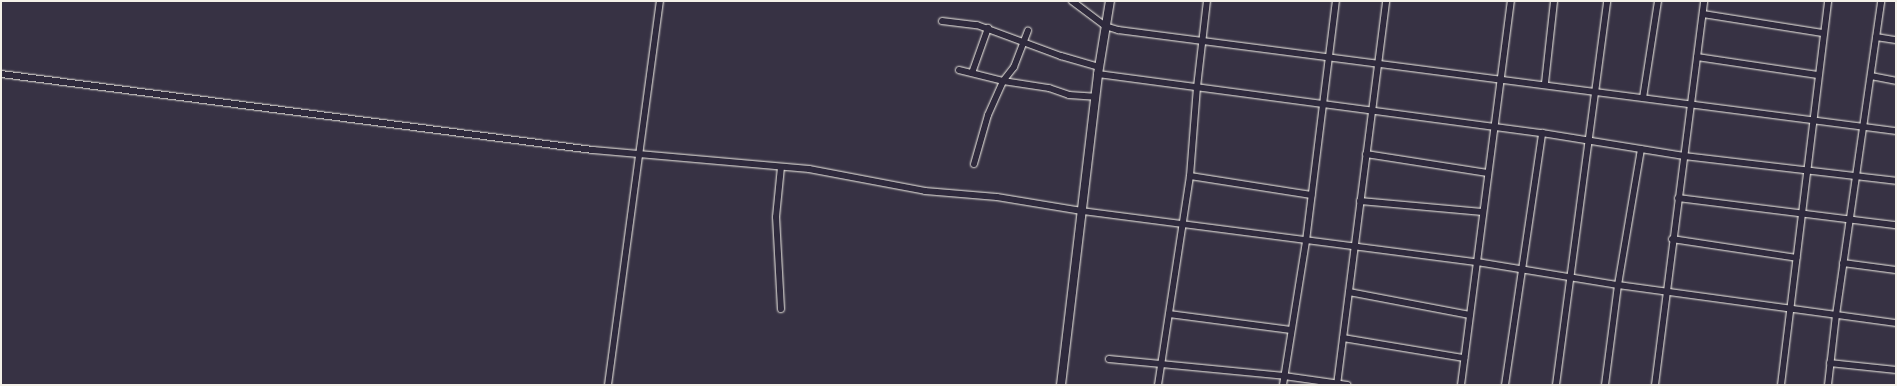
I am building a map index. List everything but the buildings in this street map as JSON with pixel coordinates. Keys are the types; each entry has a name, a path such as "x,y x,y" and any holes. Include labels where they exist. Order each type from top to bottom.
{"street":[{"path":"608,385 660,1"},
{"path":"1072,1 1106,26 1118,30 1202,39 1595,90 1896,131"},
{"path":"1061,385 1095,97 1110,1"},
{"path":"1158,385 1190,176 1206,1"},
{"path":"1283,385 1306,241 1336,1"},
{"path":"1337,384 1386,1"},
{"path":"1460,385 1510,1"},
{"path":"1545,84 1554,1"},
{"path":"1556,385 1607,1"},
{"path":"1644,98 1658,1"},
{"path":"1655,385 1672,239 1704,1"},
{"path":"1781,385 1828,1"},
{"path":"1828,385 1843,263 1881,1"},
{"path":"1703,14 1823,33"},
{"path":"942,21 977,24 1023,43 1099,70 1197,87 1542,133 1587,142 1684,156 1896,181"},
{"path":"972,73 988,28"},
{"path":"974,164 988,115 1003,81 1014,66 1028,31"},
{"path":"1876,37 1896,40"},
{"path":"1697,57 1818,75"},
{"path":"959,70 1003,81 1049,88 1069,95 1095,97"},
{"path":"1,74 593,150 809,170 925,191 997,197 1082,212 1476,262 1666,292 1896,323"},
{"path":"1871,76 1896,80"},
{"path":"1505,385 1542,133"},
{"path":"1606,385 1618,285 1641,149"},
{"path":"1366,154 1488,173"},
{"path":"781,167 776,217 781,308"},
{"path":"1190,176 1312,194"},
{"path":"1678,198 1896,225"},
{"path":"1360,201 1483,212"},
{"path":"1672,239 1797,258"},
{"path":"1843,263 1896,270"},
{"path":"1349,292 1470,315"},
{"path":"1169,314 1291,330"},
{"path":"1343,338 1464,358"},
{"path":"1109,358 1284,376 1347,385"},
{"path":"1830,363 1896,370"}]}
